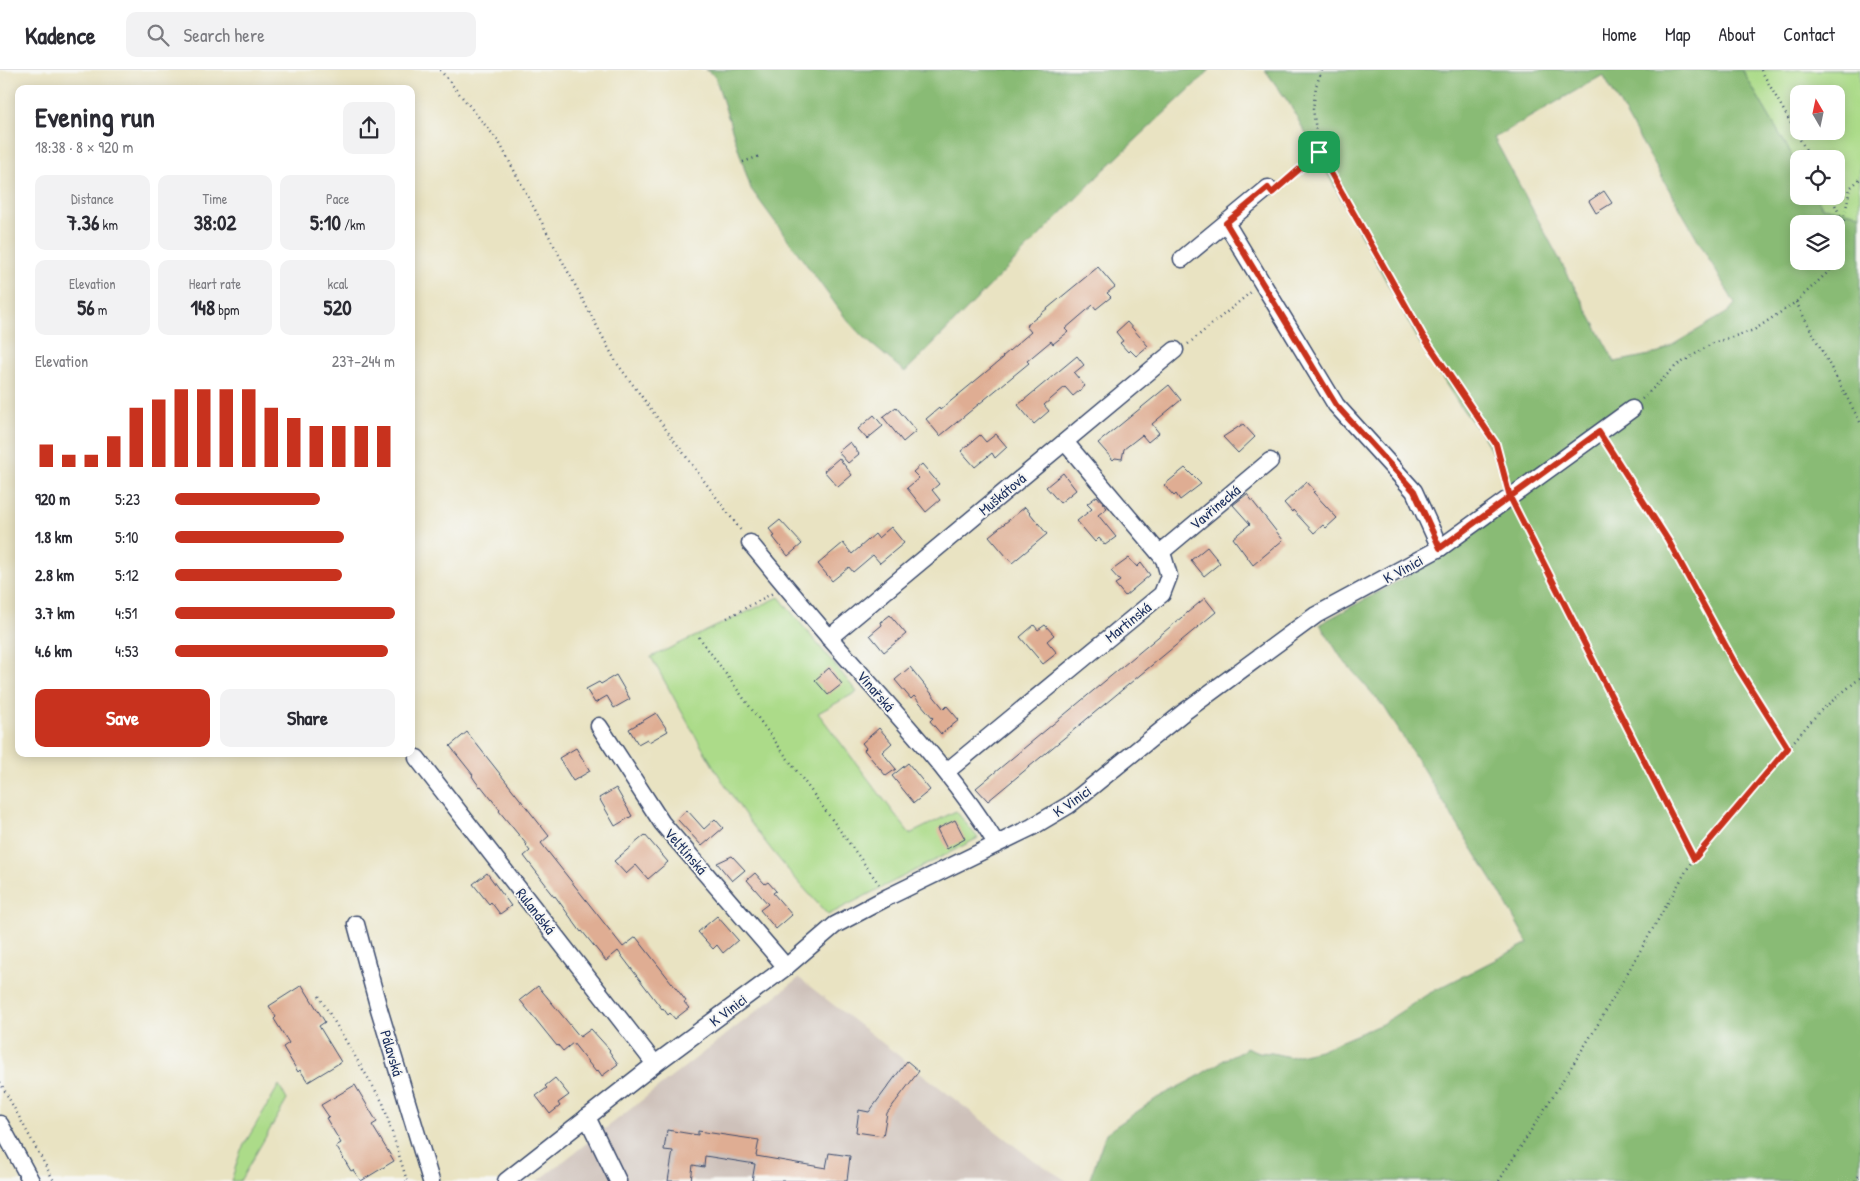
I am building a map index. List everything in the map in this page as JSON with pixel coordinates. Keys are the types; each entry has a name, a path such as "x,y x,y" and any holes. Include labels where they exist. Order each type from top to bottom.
{"street":[{"path":"1182,259 1268,188"},
{"path":"1226,223 1336,405 1414,491 1440,548"},
{"name":"Muškátová","path":"829,638 1180,348"},
{"name":"K Vinici","path":"506,1181 656,1064 786,967 835,925 996,843 1032,827 1069,805 1184,712 1316,615 1440,548 1632,409"},
{"name":"Martinská","path":"946,772 1162,594 1170,576 1164,559 1065,442"},
{"name":"Vavřinecká","path":"1160,554 1270,461"},
{"name":"Vinařská","path":"750,543 829,638 946,772 982,820 996,843"},
{"name":"Veltlínská","path":"599,726 662,823 786,967"},
{"name":"Rulandská","path":"417,758 656,1064"},
{"name":"Pálavská","path":"356,924 379,1009 431,1181"},
{"path":"587,1117 618,1181"},
{"path":"0,1124 31,1181"}],"path":[{"path":"440,70 499,142 616,362 750,543"},
{"path":"1322,70 1316,86 1312,109 1319,152 1423,336 1496,444 1510,497 1694,859"},
{"path":"1762,70 1806,150"},
{"path":"1268,188 1272,193 1319,152"},
{"path":"743,162 760,156"},
{"path":"1845,217 1850,188 1860,179"},
{"path":"1632,409 1676,366 1713,343 1754,330 1796,302 1830,270"},
{"path":"1180,348 1262,283"},
{"path":"1796,302 1860,422"},
{"path":"1599,432 1668,540 1736,665 1788,748"},
{"path":"727,618 786,586"},
{"path":"699,637 888,897"},
{"path":"1499,1181 1594,1031 1694,859 1819,712 1860,678"},
{"path":"319,996 383,1103 406,1181"},
{"path":"0,1082 54,1181"},
{"path":"1855,1181 1860,1175"}],"shaded area":[{"path":"799,978 1029,1157 1067,1181 538,1181"}],"green space":[{"path":"706,70 1210,70 1105,169 905,372 863,337 847,320 751,189 715,76"},
{"path":"1265,70 1742,70 1790,152 1790,205 1821,205 1822,207 1860,214 1860,1181 1089,1181 1106,1133 1157,1098 1243,1051 1246,1047 1258,1052 1290,1057 1320,1050 1382,1024 1428,994 1528,943 1500,893 1385,708 1342,659 1320,624 1439,559 1517,502 1485,439 1460,406 1421,345 1289,103","holes":["1603,75 1735,304 1728,312 1659,353 1615,362 1494,138"]},
{"path":"1742,70 1860,70 1860,214 1822,207 1821,205 1845,205 1845,150 1790,150 1790,152"},
{"path":"779,597 857,692 818,713 910,834 956,811 978,838 828,915 783,864 741,809 705,753 651,657"},
{"path":"279,1085 287,1100 240,1181 231,1181 241,1150"}],"building":[{"path":"1604,191 1612,203 1596,213 1589,201"},
{"path":"1098,267 1115,287 1107,293 1111,297 1096,309 1093,305 1065,329 1068,332 1053,344 1051,341 1027,361 1029,363 940,436 926,419 939,408 940,410 1003,358 1031,332 1026,326"},
{"path":"1127,322 1148,346 1136,356 1130,350 1128,352 1120,343 1123,341 1116,332"},
{"path":"1077,356 1084,365 1074,373 1085,386 1073,396 1065,387 1044,405 1049,411 1034,424 1018,405"},
{"path":"1169,385 1181,400 1152,424 1159,433 1148,442 1142,435 1124,449 1122,459 1115,458 1113,460 1098,443"},
{"path":"896,407 916,431 903,442 883,417"},
{"path":"874,415 883,426 867,439 858,429"},
{"path":"1243,424 1255,437 1238,453 1223,437"},
{"path":"996,434 1007,447 995,458 992,453 975,467 961,451 980,435 986,442"},
{"path":"850,442 859,454 848,463 838,452"},
{"path":"839,458 852,475 838,487 824,471"},
{"path":"922,464 939,484 932,490 940,500 926,512 907,488 919,478 913,472"},
{"path":"1185,468 1201,484 1180,500 1176,494 1174,496 1164,485"},
{"path":"1063,473 1076,490 1060,503 1046,487"},
{"path":"1307,482 1315,491 1313,492 1337,518 1326,528 1323,525 1314,533 1284,503"},
{"path":"1247,494 1283,540 1253,565 1233,538 1250,524 1233,505"},
{"path":"1097,496 1107,508 1098,515 1116,537 1105,545 1099,538 1095,542 1077,521 1092,509 1087,504"},
{"path":"1025,507 1047,534 1012,563 989,536"},
{"path":"780,520 802,544 788,556 769,529"},
{"path":"891,527 904,543 880,563 873,555 853,572 849,567 832,581 818,564 843,543 852,554 875,534 878,538"},
{"path":"1207,547 1220,563 1204,576 1191,560"},
{"path":"1129,558 1137,567 1141,563 1150,575 1125,596 1115,584 1120,581 1111,571"},
{"path":"1205,598 1216,612 988,801 976,788"},
{"path":"890,615 906,634 884,652 870,635"},
{"path":"1034,625 1038,630 1045,625 1054,635 1047,641 1057,653 1043,664 1020,637"},
{"path":"910,667 944,709 947,706 959,720 941,734 930,721 933,718 914,696 911,699 895,680"},
{"path":"829,668 842,684 828,695 815,680"},
{"path":"616,675 630,699 614,708 607,696 595,703 586,689 599,682 601,684"},
{"path":"656,713 668,731 649,742 647,739 638,744 629,729"},
{"path":"879,728 892,743 882,752 896,769 886,776 864,750 866,748 862,743"},
{"path":"467,732 549,836 541,843 623,947 636,937 686,1001 684,1002 689,1008 675,1019 670,1013 668,1015 662,1009 618,951 606,961 546,887 524,856 530,851 527,845 476,782 473,775 450,746"},
{"path":"576,748 590,771 573,781 559,758"},
{"path":"908,763 930,790 914,803 892,776"},
{"path":"616,788 632,816 615,826 599,798"},
{"path":"687,810 704,829 715,819 723,828 702,846 677,819"},
{"path":"955,820 965,839 947,849 937,829"},
{"path":"645,835 668,862 648,879 636,865 626,874 614,861"},
{"path":"732,856 745,870 732,881 717,863"},
{"path":"487,873 511,906 500,914 473,884"},
{"path":"755,873 765,884 768,882 776,891 773,893 792,915 776,929 760,910 768,904 747,880"},
{"path":"717,916 738,940 723,953 717,945 713,949 698,932"},
{"path":"302,985 325,1022 319,1026 341,1062 308,1082 300,1070 298,1072 283,1047 289,1043 274,1019 276,1017 269,1006"},
{"path":"538,986 580,1037 591,1029 610,1050 618,1064 602,1076 598,1070 596,1072 573,1043 563,1051 557,1046 520,1000"},
{"path":"907,1061 919,1071 887,1113 883,1136 856,1132 859,1110 869,1112"},
{"path":"555,1078 569,1095 558,1103 560,1106 550,1114 536,1096 547,1088 545,1086"},
{"path":"355,1085 377,1122 372,1125 394,1161 361,1181 353,1170 351,1171 336,1146 341,1143 326,1118 329,1117 321,1105"},
{"path":"667,1130 698,1135 698,1131 759,1140 756,1156 826,1168 829,1153 850,1156 847,1181 752,1181 755,1164 705,1156 704,1167 693,1165 691,1181 668,1181 673,1151 664,1150"}],"route":[{"path":"1319,152 1272,193 1268,188 1226,223 1336,405 1414,491 1440,548 1464,532 1510,497 1599,432 1668,540 1736,665 1788,748 1694,859 1510,497 1496,444 1423,336 1319,152"}]}
